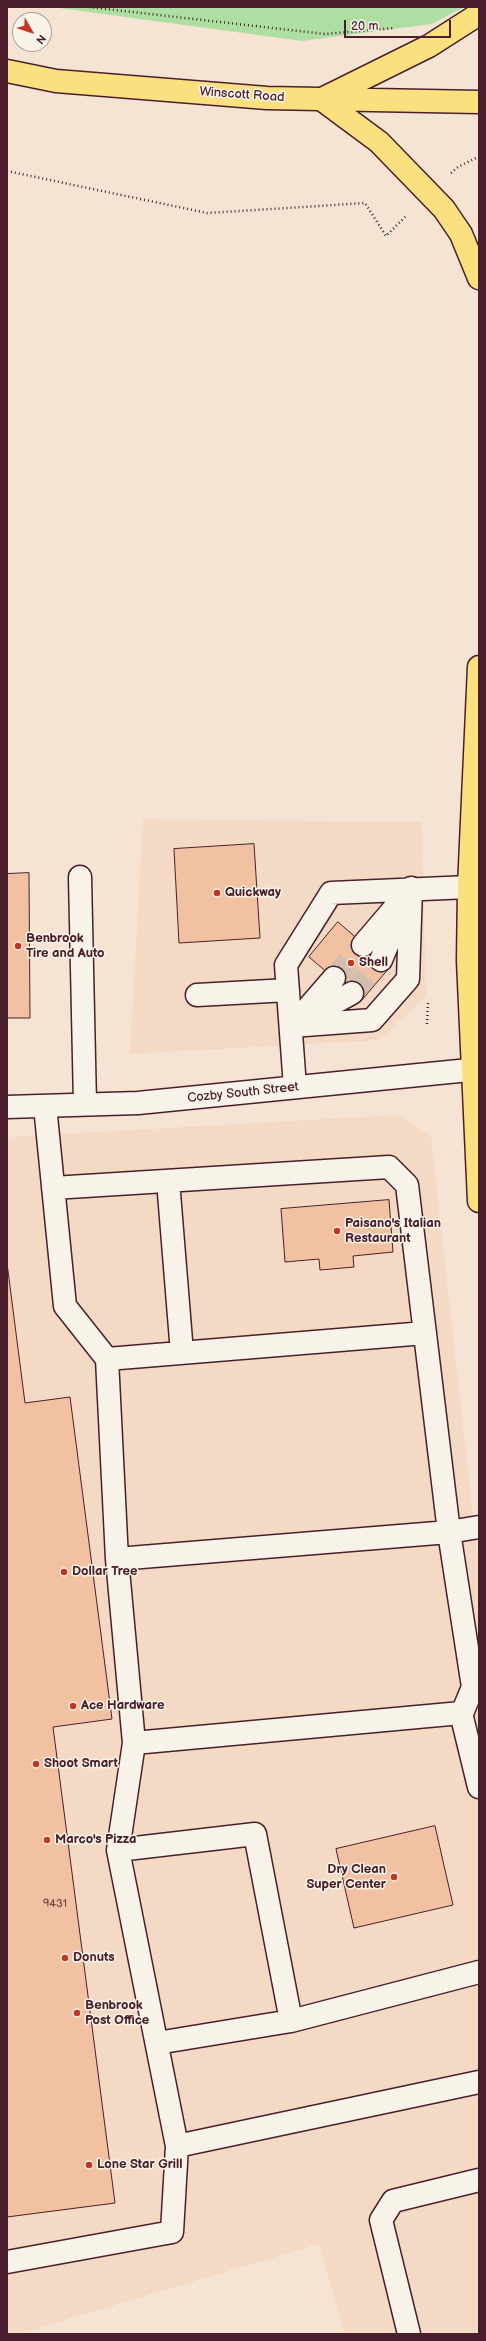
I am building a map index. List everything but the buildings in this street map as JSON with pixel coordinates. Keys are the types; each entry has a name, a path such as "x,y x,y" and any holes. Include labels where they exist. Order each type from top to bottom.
{"main road":[{"path":"479,14 429,46 321,99 379,142 444,209 461,234 479,278"},
{"name":"Winscott Road","path":"7,71 56,81 267,98 479,102"},
{"path":"479,667 469,887 468,962 476,1069 479,1201"}],"street":[{"path":"80,877 85,1104"},
{"path":"295,1087 292,1026 286,965 331,893 411,888 469,887"},
{"path":"363,944 411,888"},
{"path":"381,960 411,888"},
{"path":"292,1026 372,1020 408,978 411,888"},
{"path":"292,1026 334,978"},
{"path":"197,995 288,990"},
{"path":"292,1026 352,993"},
{"name":"Cozby South Street","path":"7,1107 138,1103 476,1069"},
{"path":"7,2262 172,2232 177,2146 118,1850 134,1743 117,1559 107,1359 65,1306 45,1106"},
{"path":"53,1188 389,1167 407,1185 449,1532 473,1687 461,1713 479,1787"},
{"path":"168,1181 182,1353"},
{"path":"107,1359 425,1333"},
{"path":"117,1559 449,1532 479,1527"},
{"path":"134,1743 461,1713"},
{"path":"118,1850 254,1834 291,2021"},
{"path":"157,2043 291,2021 479,1972"},
{"path":"177,2146 479,2082"},
{"path":"409,2334 381,2220 393,2201 479,2180"}],"path":[{"path":"89,7 325,34 400,28"},
{"path":"7,171 207,214 365,203 386,236 458,167 476,158"}],"shaded area":[{"path":"143,819 422,822 426,996 380,1040 130,1054"},
{"path":"398,1115 431,1135 479,1570 479,2334 345,2334 319,2244 18,2334 7,2334 7,1137"}],"green space":[{"path":"52,7 464,7 432,24 302,41"}],"tunnel":[{"path":"334,978 363,945"},
{"path":"352,993 381,960"}],"place":[{"name":"Quickway","path":"217,893"},
{"name":"Benbrook Tire and Auto","path":"18,946"},
{"name":"Shell","path":"351,963"},
{"name":"Paisano's Italian Restaurant","path":"337,1231"},
{"name":"Dollar Tree","path":"64,1572"},
{"name":"Ace Hardware","path":"73,1706"},
{"name":"Shoot Smart","path":"36,1764"},
{"name":"Marco's Pizza","path":"47,1840"},
{"name":"Dry Clean Super Center","path":"394,1877"},
{"name":"Donuts","path":"65,1958"},
{"name":"Benbrook Post Office","path":"77,2013"},
{"name":"Lone Star Grill","path":"89,2165"}]}
